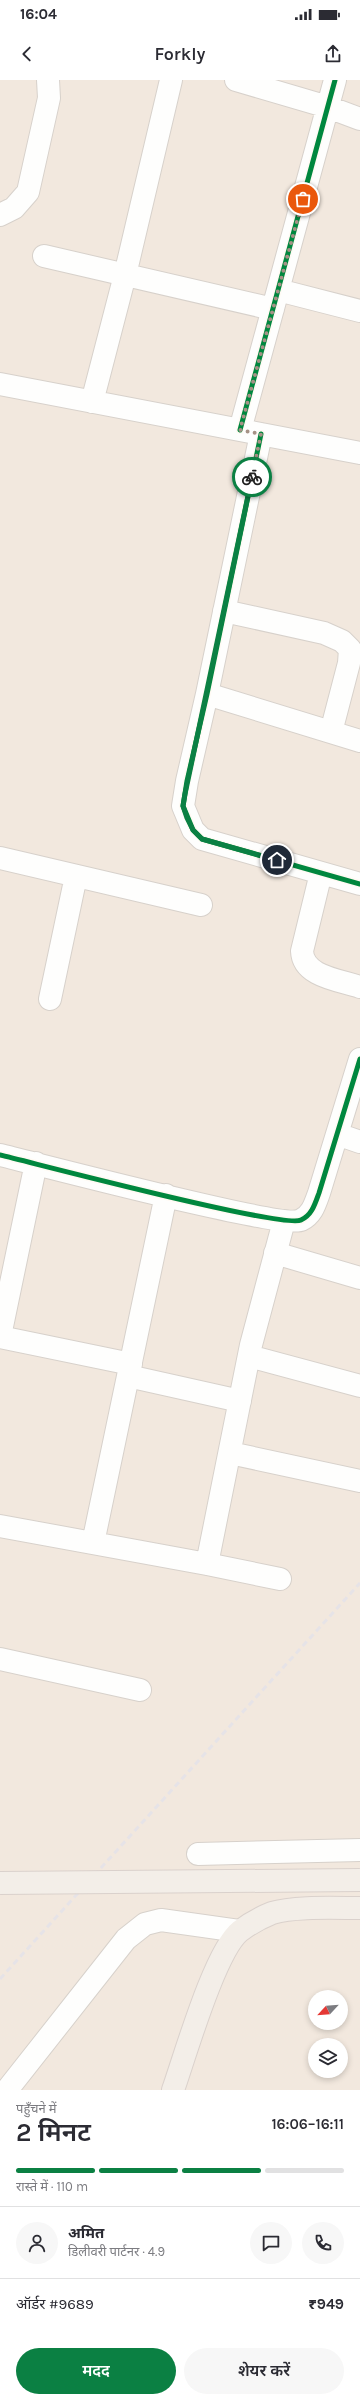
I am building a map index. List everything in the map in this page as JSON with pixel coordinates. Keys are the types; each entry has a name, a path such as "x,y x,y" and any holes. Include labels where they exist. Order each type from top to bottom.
{"main road":[{"path":"0,1884 360,1880"},
{"path":"173,2090 202,2006 221,1958 239,1931 272,1913 315,1908 360,1908"}],"street":[{"path":"0,215 14,208 28,192 49,98 48,80"},
{"path":"92,402 125,275 171,80"},
{"path":"236,80 328,107 360,119"},
{"path":"240,430 335,80"},
{"path":"44,256 125,275 275,300 360,311"},
{"path":"0,384 360,453"},
{"path":"261,434 208,694 187,781 183,806 193,830 202,839 360,884"},
{"path":"224,611 324,633 342,640 350,649 349,663 331,732"},
{"path":"208,694 360,741"},
{"path":"0,858 201,905"},
{"path":"322,873 302,951 302,960 309,969 322,975 360,986"},
{"path":"50,999 76,876"},
{"path":"0,1155 166,1195 284,1221 300,1221 312,1211 360,1059"},
{"path":"337,1134 360,1142"},
{"path":"36,1164 0,1337 130,1370 240,1401"},
{"path":"93,1543 166,1195"},
{"path":"207,1564 249,1356 284,1221"},
{"path":"275,1253 360,1278"},
{"path":"249,1356 360,1386"},
{"path":"230,1453 360,1482"},
{"path":"0,1526 280,1579"},
{"path":"0,1659 140,1690"},
{"path":"198,1854 360,1850"},
{"path":"7,2090 126,1939 145,1924 161,1920 239,1931"}],"shaded area":[{"path":"0,80 360,80 360,2090 0,2090"}],"railway":[{"path":"0,1979 360,1583"}],"cycle path":[{"path":"240,430 335,80"},
{"path":"261,434 207,694 187,781 183,806 193,830 202,839 360,884"},
{"path":"0,1155 208,1206 284,1220 301,1220 308,1215 318,1197 360,1059"}],"way so far":[{"path":"252,477 261,434 240,430 303,199"}],"route":[{"path":"252,477 208,694 187,781 183,806 193,830 202,839 277,860"}]}
